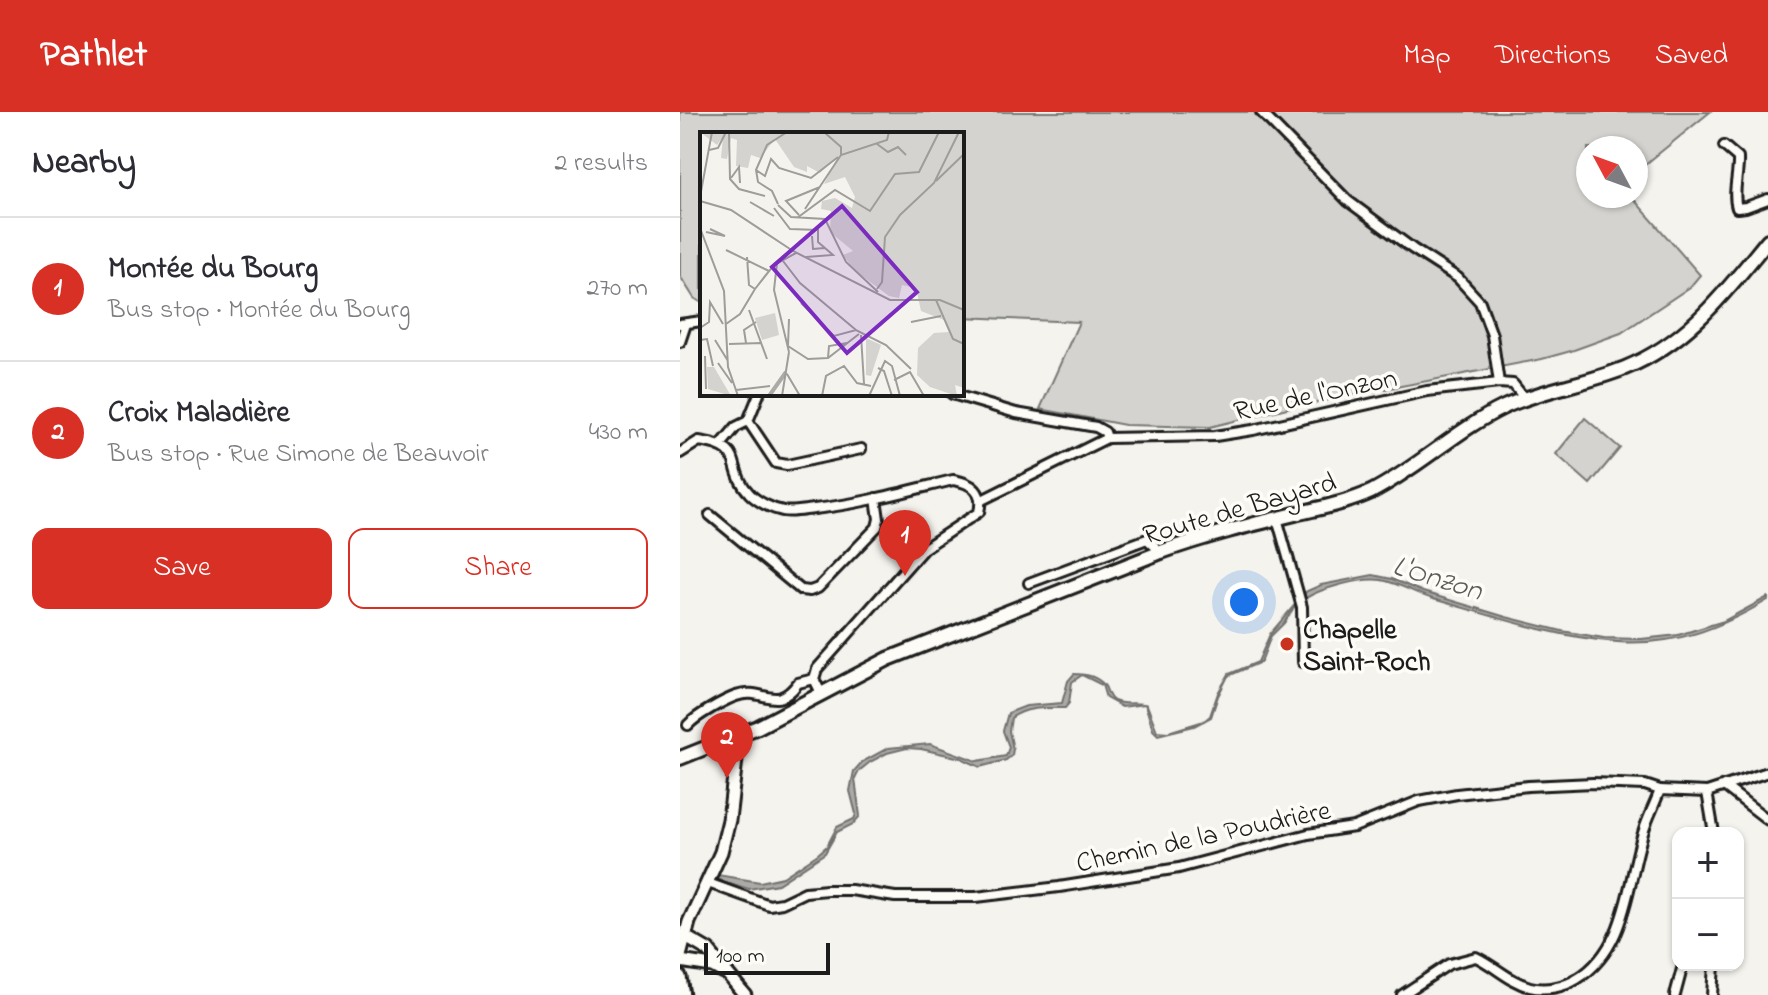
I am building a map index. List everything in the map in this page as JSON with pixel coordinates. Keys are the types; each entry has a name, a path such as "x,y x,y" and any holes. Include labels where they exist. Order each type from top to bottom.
{"main road":[{"name":"Route de Bayard","path":"680,758 734,738 888,659 1161,552 1199,538 1369,493 1398,477 1481,419 1525,399 1624,369 1670,345 1706,315 1768,240"},
{"path":"727,975 712,966 680,958 684,936 721,852 729,820 736,755 734,738"},
{"path":"684,936 708,950 745,995"},
{"path":"680,977 683,995"}],"street":[{"path":"1261,112 1348,201 1458,278 1480,302 1492,335 1499,383 1513,384 1525,399"},
{"path":"1724,146 1738,158 1737,208 1768,199"},
{"path":"680,342 683,324"},
{"name":"Rue de l'Onzon","path":"1107,438 1122,435 1215,436 1427,391 1499,383"},
{"path":"721,445 736,427 748,421 758,396"},
{"path":"959,396 1016,413 1096,427 1105,432 1107,438 982,500"},
{"path":"748,421 776,463 787,465 861,449"},
{"path":"680,453 699,441 721,445 734,457 740,479 751,494 785,512 851,504 953,480 966,482 978,490 982,500 979,512 923,549 817,669 814,679 821,693"},
{"path":"710,515 801,590 810,591 818,588 877,527 876,498"},
{"path":"1277,518 1302,607 1303,662"},
{"path":"1029,583 1147,539 1161,552"},
{"path":"688,725 737,695 753,694 778,700 790,694 798,683 814,679"},
{"path":"1713,827 1707,792 1768,772"},
{"name":"Chemin de la Poudrière","path":"708,883 769,905 782,903 805,892 827,890 851,890 895,897 976,897 1179,868 1308,834 1354,827 1419,801 1457,794 1593,783 1707,792"},
{"path":"1724,786 1768,820"},
{"path":"1402,995 1449,964 1476,957 1517,983 1532,988 1568,984 1584,975 1600,959 1612,940 1622,915 1644,830 1660,790"},
{"path":"1675,995 1681,971"},
{"path":"1712,995 1714,971"}],"shaded area":[{"path":"680,112 1710,112 1648,162 1648,136 1576,136 1576,208 1641,208 1700,275 1690,287 1621,333 1542,359 1287,408 1210,427 1125,425 1040,409 1079,322 964,317 964,132 700,132 700,302 694,298 680,276"},
{"path":"1585,418 1620,448 1590,484 1556,454"},
{"path":"1373,575 1506,617 1604,638 1641,639 1678,635 1724,621 1768,597 1768,600 1732,619 1696,633 1638,643 1547,631 1433,599 1381,580 1339,585 1301,602 1300,597 1307,591 1321,585"},
{"path":"1298,601 1271,636 1261,662 1228,676 1211,717 1205,720 1210,716 1218,693 1229,674 1258,662 1270,634"},
{"path":"1074,674 1086,675 1098,679 1114,701 1144,704 1122,707 1106,698 1102,685 1082,675 1072,682 1069,703 1065,708 1030,710 1011,718 1009,731 1013,749 1006,760 980,767 961,758 921,749 907,748 887,753 859,771 855,779 860,816 853,824 837,832 825,853 778,884 749,889 716,879 718,875 760,882 783,877 818,854 827,846 837,827 854,819 856,814 850,791 854,771 862,762 888,748 930,744 977,761 1006,756 1009,747 1003,731 1008,713 1026,706 1062,703 1068,681"},
{"path":"1145,705 1157,731 1168,732 1203,721 1194,726 1158,735 1153,730"}],"place":[{"name":"Montée du Bourg","path":"905,576"},
{"name":"Chapelle Saint-Roch","path":"1287,644"},
{"name":"Croix Maladière","path":"727,778"}],"water label":[{"name":"L'Onzon","path":"1438,577"}]}
